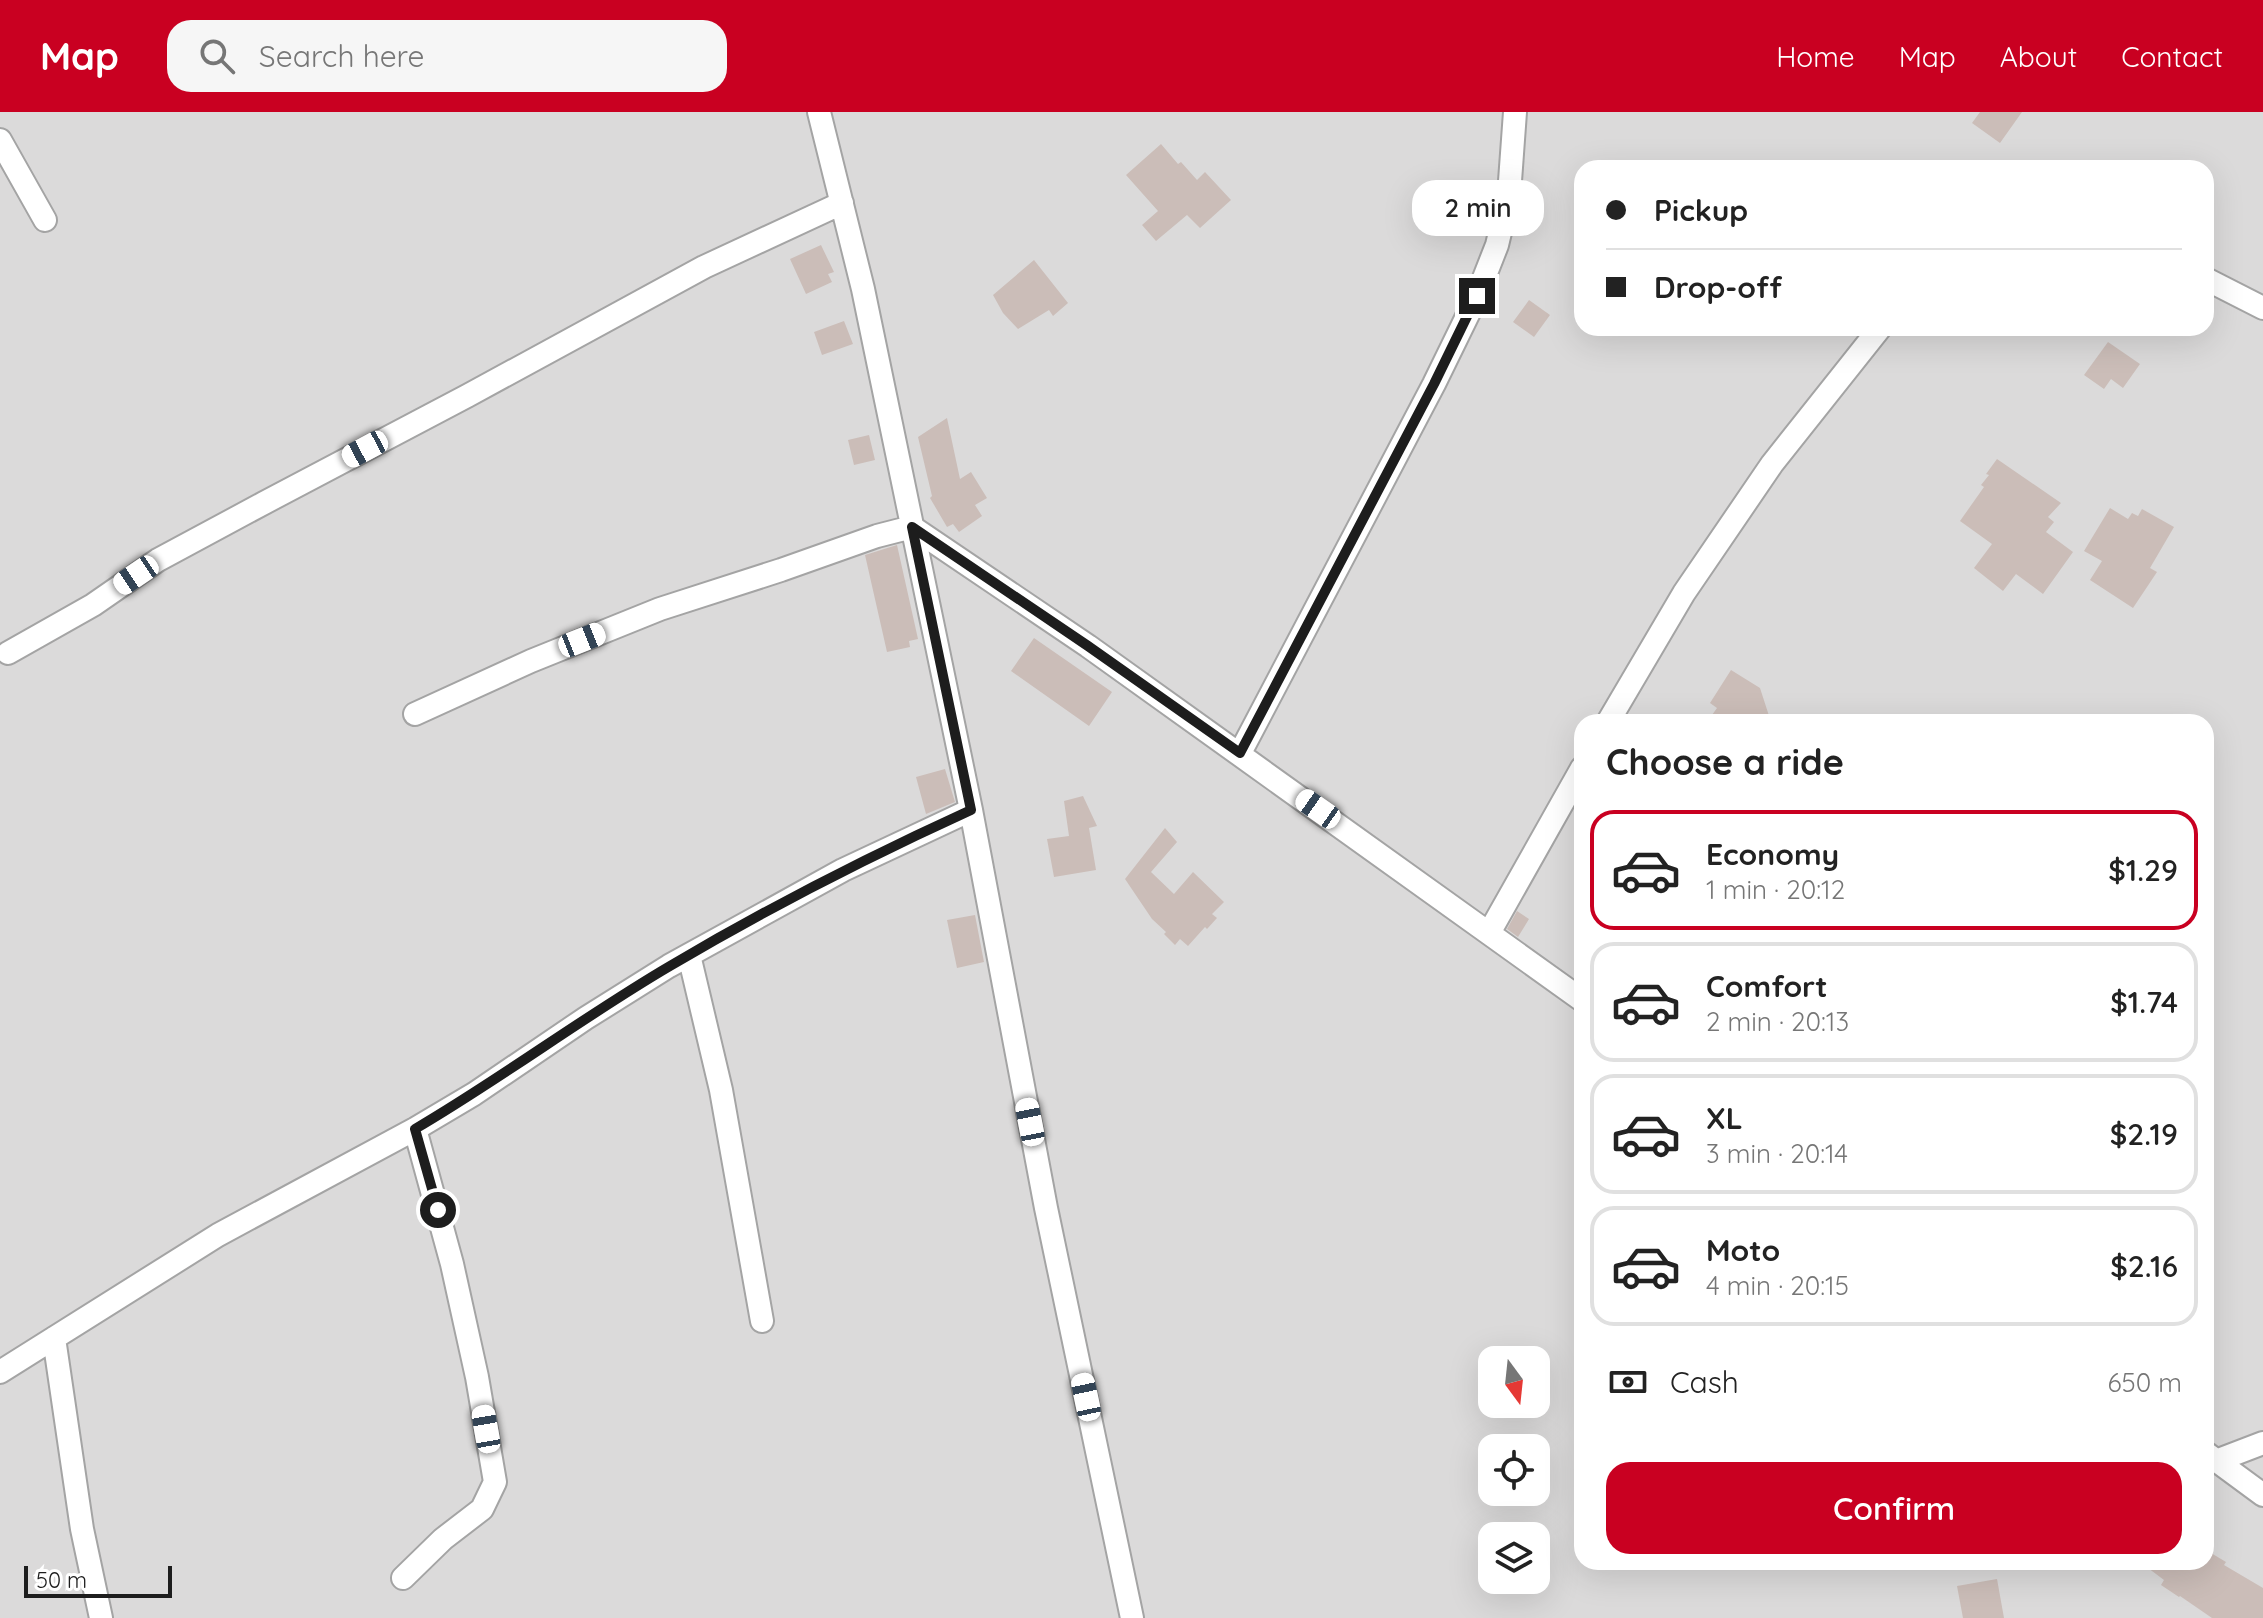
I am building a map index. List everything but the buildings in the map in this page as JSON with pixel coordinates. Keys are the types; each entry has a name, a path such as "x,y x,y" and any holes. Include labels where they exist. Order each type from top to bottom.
{"street":[{"path":"819,112 863,289 971,810 1040,1177 1132,1618"},
{"path":"1240,753 1477,296 1497,245 1509,195 1515,112"},
{"path":"0,140 45,220"},
{"path":"8,653 93,605 158,560 704,267 842,203"},
{"path":"2214,283 2263,308"},
{"path":"1613,714 1684,593 1772,464 1874,336"},
{"path":"415,714 531,661 660,609 912,527 1240,753 1574,994"},
{"path":"1489,933 1574,782"},
{"path":"0,1372 218,1235 474,1094 586,1018 689,955 843,870 971,810"},
{"path":"689,955 721,1090 762,1321"},
{"path":"403,1578 443,1539 482,1509 495,1482 477,1377 452,1264 415,1129"},
{"path":"54,1338 82,1529 101,1618"},
{"path":"2214,1456 2263,1443"},
{"path":"2214,1459 2263,1495"}],"shaded area":[{"path":"0,112 2263,112 2263,1618 0,1618"}],"route":[{"path":"438,1210 415,1129 474,1094 669,966 843,870 971,810 912,527 1240,753 1477,296"}]}
